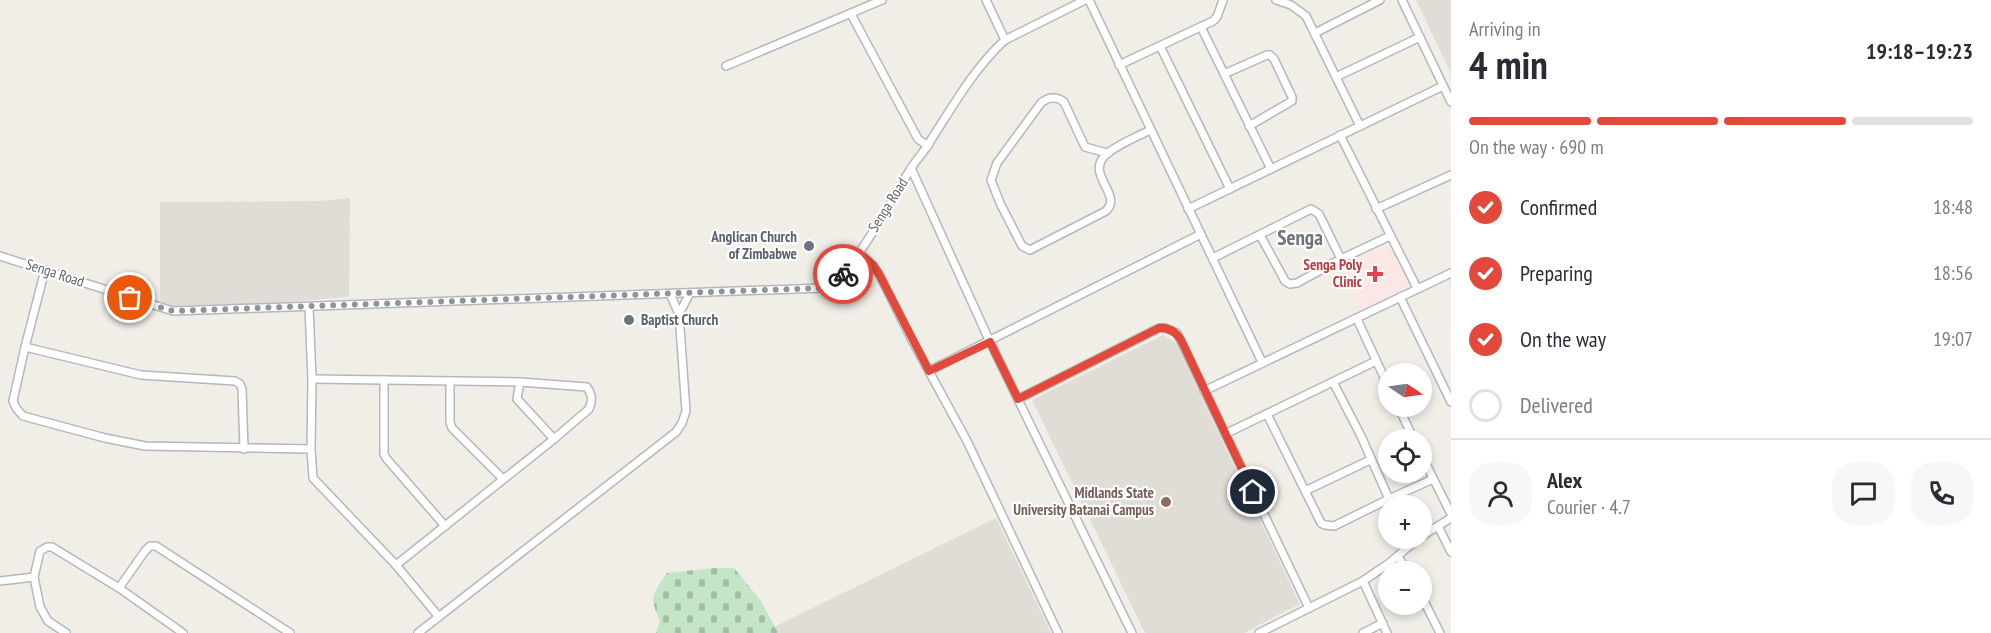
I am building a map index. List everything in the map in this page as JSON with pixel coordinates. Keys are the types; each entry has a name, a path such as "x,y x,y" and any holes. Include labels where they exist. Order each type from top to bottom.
{"street":[{"path":"726,66 882,0"},
{"path":"986,0 1005,40"},
{"path":"1087,0 1262,362"},
{"name":"Senga Road","path":"0,256 173,311 823,288 831,286 839,279 859,253 911,168 984,63 1005,40 1087,0"},
{"path":"1119,65 1215,19 1223,0"},
{"path":"1275,0 1292,3 1303,13 1360,126"},
{"path":"1315,33 1380,0"},
{"path":"1402,0 1451,102"},
{"path":"851,14 918,139 928,146"},
{"path":"1201,27 1271,169"},
{"path":"1336,77 1420,37"},
{"path":"1160,46 1230,189"},
{"path":"1224,74 1267,55 1274,59 1292,101 1249,126"},
{"path":"1188,209 1443,86"},
{"path":"1107,153 1085,147 1061,99 1047,98 1041,103 997,163 991,180 1022,246 1028,249 1034,248 1110,207 1110,198 1099,171 1100,164 1107,153 1150,130"},
{"path":"1341,135 1417,288"},
{"path":"911,168 990,342 1132,633"},
{"path":"1376,209 1451,175"},
{"path":"1213,258 1308,210 1314,210 1319,214 1341,259"},
{"path":"929,371 1201,234"},
{"path":"1260,236 1287,284 1297,282 1390,236"},
{"path":"859,253 873,265 879,274 967,441 1058,633"},
{"path":"45,270 14,401 16,408 23,416 105,438 146,446 311,449"},
{"path":"1204,391 1451,273"},
{"path":"679,314 690,293"},
{"path":"418,633 676,432 686,411 679,314 670,294"},
{"path":"1400,297 1451,402"},
{"path":"309,307 313,478 396,565 439,617"},
{"path":"1357,319 1378,365"},
{"path":"1018,399 1159,328 1177,333 1309,608"},
{"path":"25,347 141,375 235,381 242,389 244,448"},
{"path":"1225,434 1376,361"},
{"path":"312,379 577,385 587,387 592,395 589,408 554,439 396,565"},
{"path":"384,380 384,454 445,526"},
{"path":"450,381 452,428 503,479"},
{"path":"520,382 516,395 519,402 554,439"},
{"path":"1333,382 1361,436 1387,495"},
{"path":"1268,414 1321,523 1330,526 1378,504"},
{"path":"1305,492 1370,460"},
{"path":"1398,495 1433,479 1451,516 1432,530"},
{"path":"1438,526 1451,552"},
{"path":"119,588 145,550 150,546 156,546 290,633"},
{"path":"66,633 42,614 34,577 40,551 47,547 52,547 119,588 183,633"},
{"path":"1259,633 1363,581 1406,549"},
{"path":"1398,556 1401,561"},
{"path":"0,581 34,577"},
{"path":"1363,581 1388,633"},
{"path":"1431,615 1440,633"},
{"path":"1363,633 1383,623"}],"shaded area":[{"path":"1416,0 1451,0 1451,73"},
{"path":"350,198 349,297 172,311 160,299 160,202 320,201"},
{"name":"Senga Poly Clinic","path":"1388,245 1395,247 1411,282 1409,289 1360,312 1338,267"},
{"name":"Midlands State University Batanai Campus","path":"1163,335 1175,342 1300,604 1244,633 1145,633 1032,400"},
{"path":"996,518 1051,633 778,633 774,627"}],"green space":[{"path":"734,568 761,601 778,633 656,633 660,621 653,601 655,591 667,573"}],"way so far":[{"path":"130,298 173,311 823,288 831,286 843,274"}],"place":[{"name":"Anglican Church of Zimbabwe","path":"809,246"},
{"name":"Senga Poly Clinic","path":"1375,274"},
{"name":"Baptist Church","path":"629,320"},
{"name":"Midlands State University Batanai Campus","path":"1166,502"}],"district":[{"name":"Senga","path":"1300,238"}],"route":[{"path":"843,274 859,253 873,265 929,371 990,342 1018,399 1159,328 1177,333 1253,492"}]}
